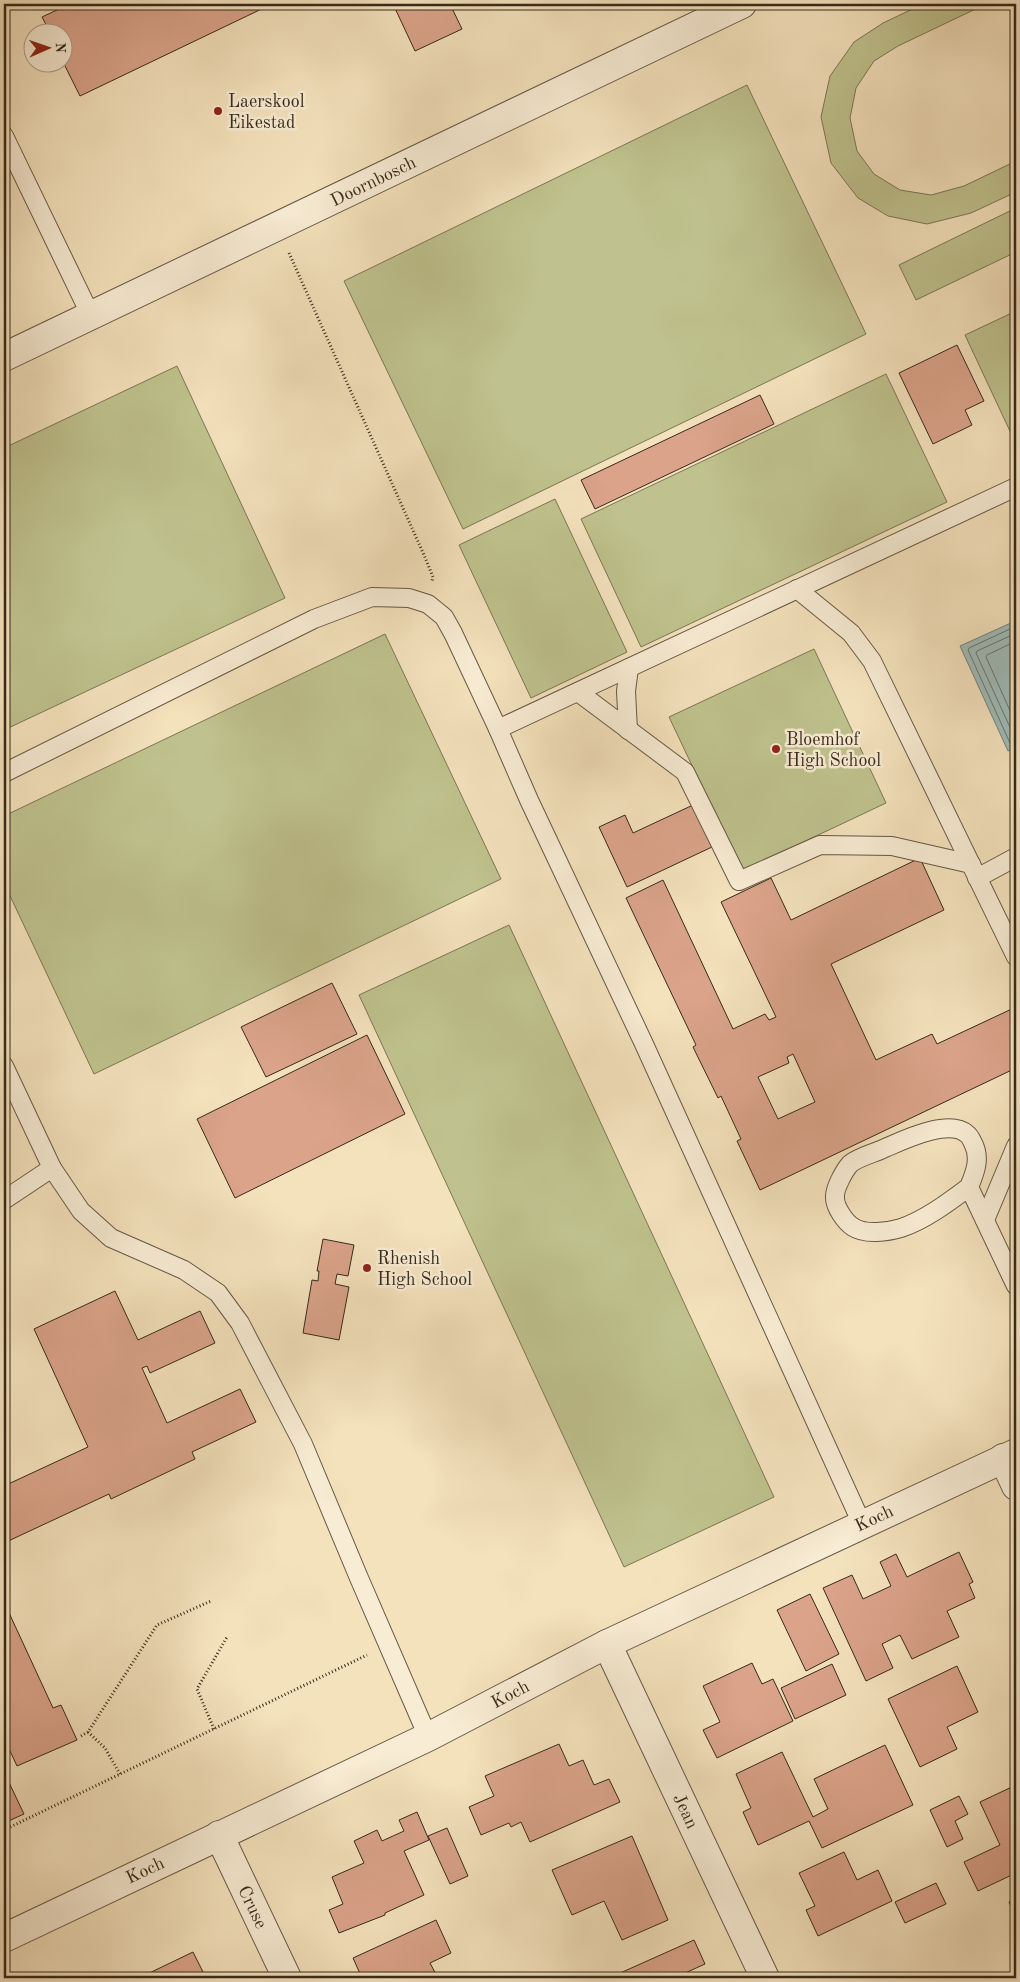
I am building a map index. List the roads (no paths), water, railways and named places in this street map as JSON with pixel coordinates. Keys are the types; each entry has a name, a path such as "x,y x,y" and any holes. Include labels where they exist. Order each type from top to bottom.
{"street":[{"name":"Doornbosch","path":"4,357 742,4"},
{"name":"Koch","path":"4,1938 428,1737 607,1644 1010,1456"},
{"path":"1010,1456 1016,1486"},
{"name":"Jean","path":"607,1644 765,1978"},
{"name":"Cruse","path":"219,1835 288,1978"}],"lane":[{"path":"4,136 90,316"},
{"path":"498,729 1016,487"},
{"path":"797,589 851,633 872,660 1016,957"},
{"path":"4,773 314,620 372,597 409,598 428,604 444,618 453,632 498,729 528,800 644,1044 862,1524"},
{"path":"628,730 626,691 629,668"},
{"path":"578,692 685,772 739,881 820,845 892,846 974,871 1016,857"},
{"path":"4,1066 52,1168 81,1211 111,1238 184,1270 218,1293 240,1323 303,1444 428,1737"},
{"path":"969,1187 949,1202 902,1228 884,1231 865,1231 852,1227 842,1215 835,1198 840,1177 851,1163 934,1130 952,1127 967,1134 975,1147 977,1167 969,1187 1016,1286"},
{"path":"985,1220 1016,1146"},
{"path":"4,1200 52,1168"}],"water":[{"path":"1013,622 1016,629 1016,748 1008,751 960,646"}],"place":[{"name":"Laerskool Eikestad","path":"218,111"},
{"name":"Bloemhof High School","path":"776,749"},
{"name":"Rhenish High School","path":"367,1268"}]}
